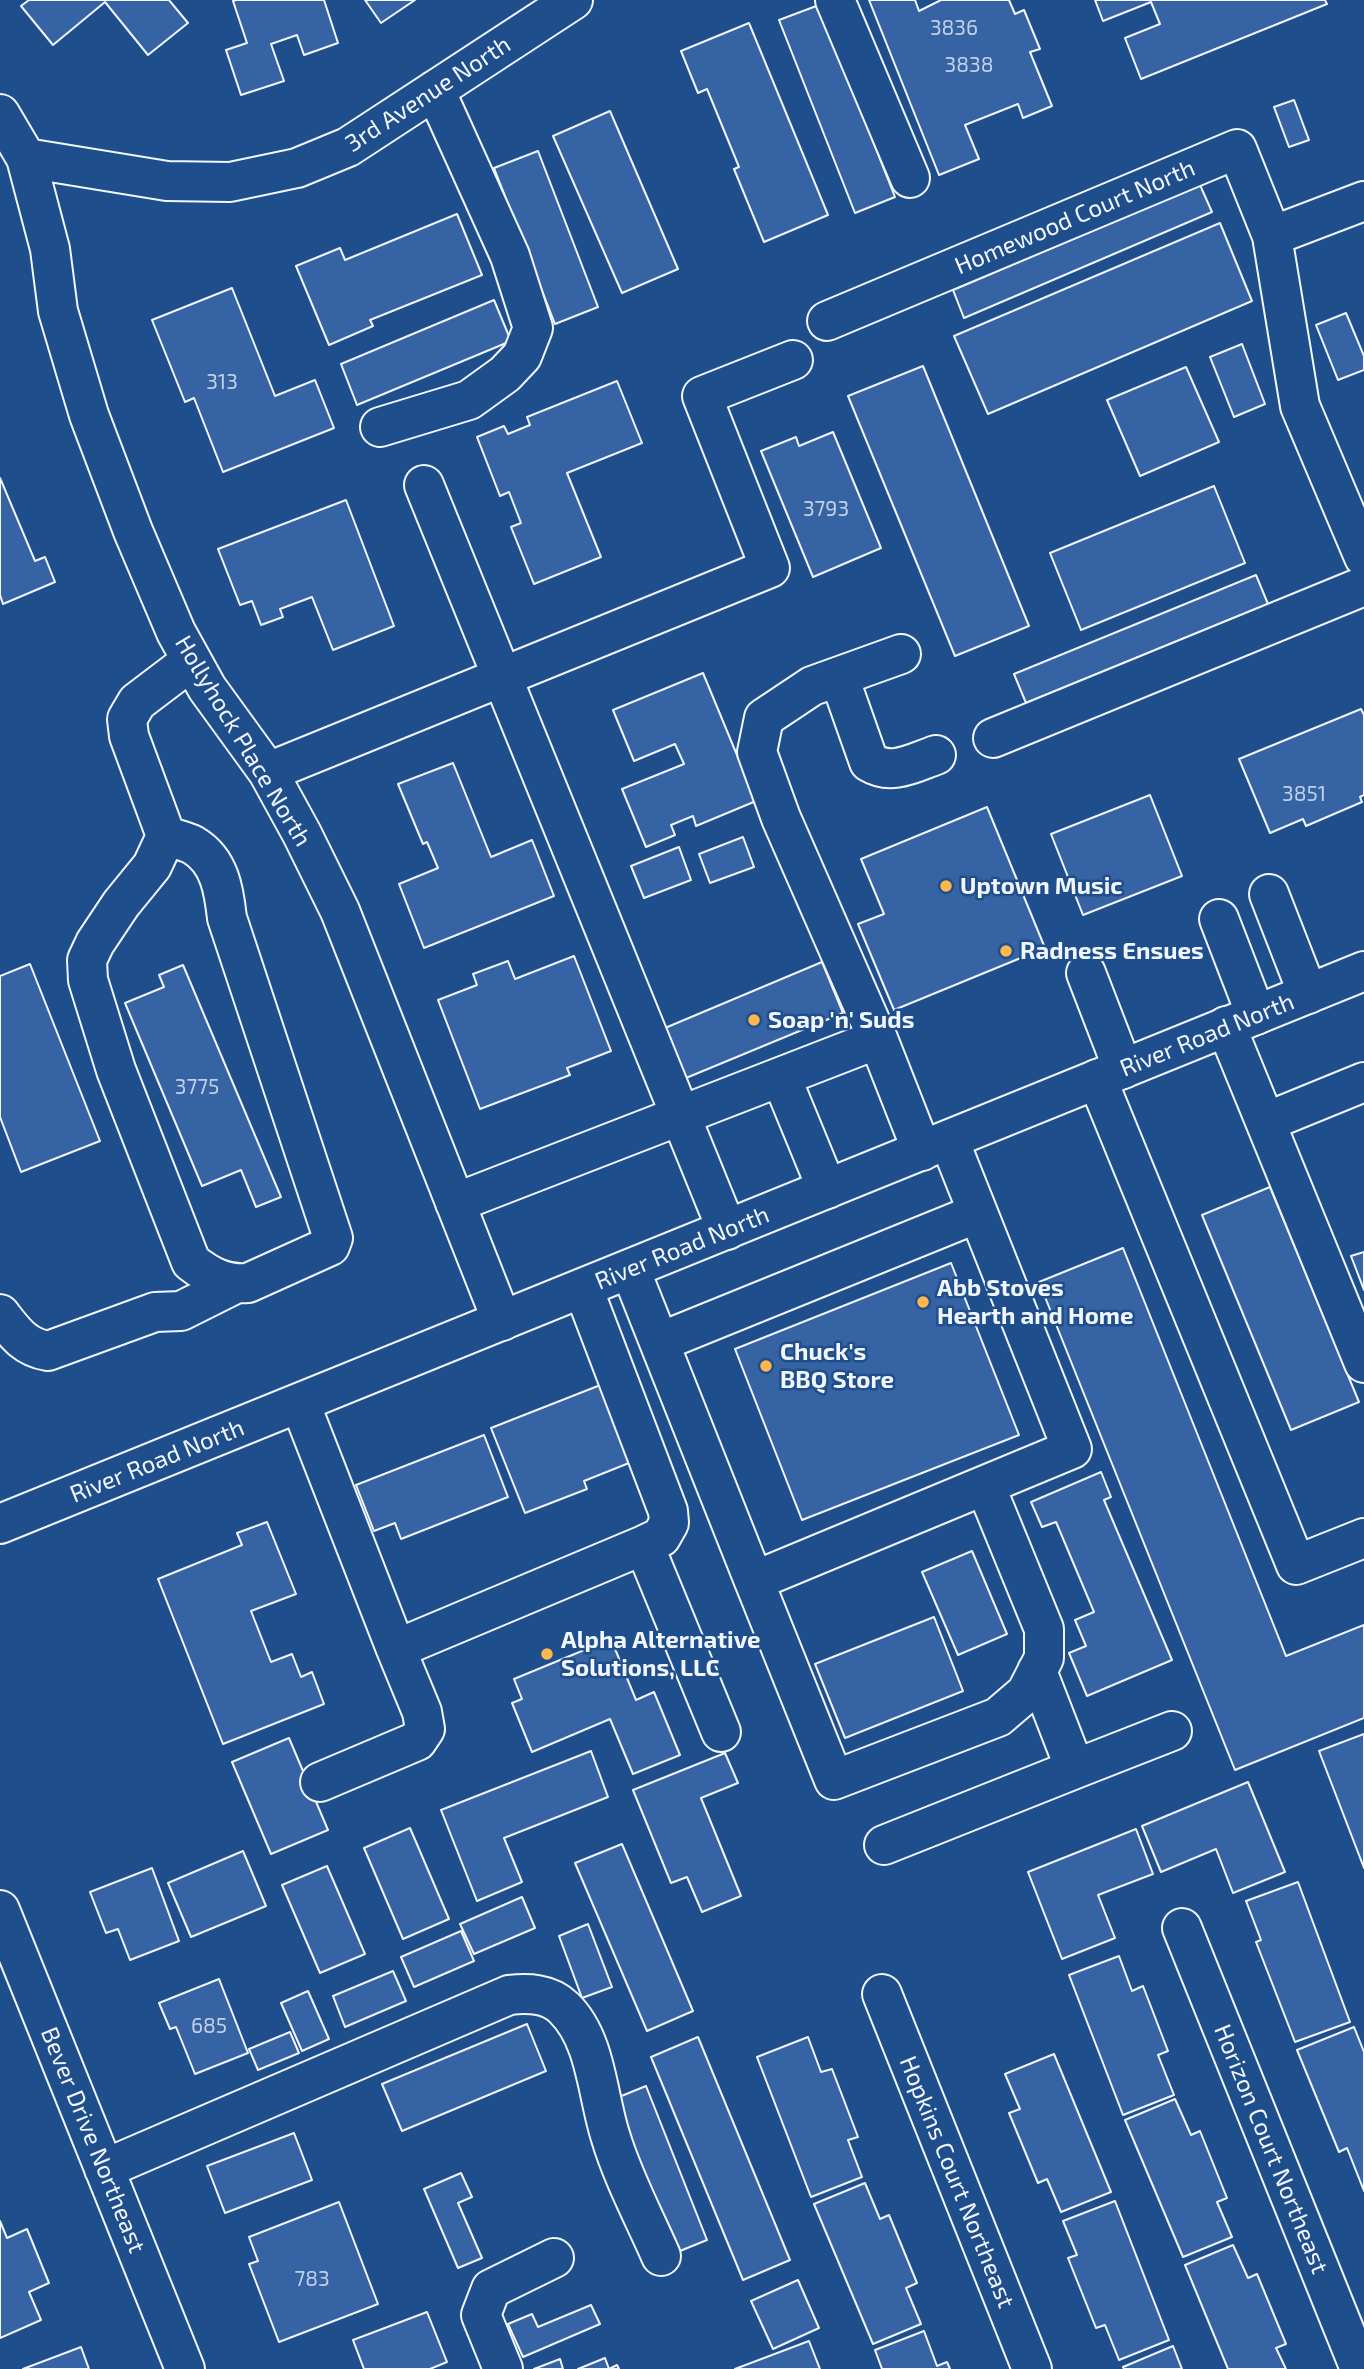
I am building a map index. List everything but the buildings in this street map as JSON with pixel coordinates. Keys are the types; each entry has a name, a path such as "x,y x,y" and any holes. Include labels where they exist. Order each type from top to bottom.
{"street":[{"name":"3rd Avenue North","path":"26,158 167,181 230,182 297,168 348,147 573,0"},
{"path":"835,0 910,178"},
{"path":"380,427 469,400 505,374 522,356 533,328 510,256 435,90"},
{"name":"Hollyhock Place North","path":"0,114 26,158 50,249 58,311 89,415 176,632 207,688 268,772 340,911 502,1321"},
{"name":"Homewood Court North","path":"827,320 1237,149 1272,236 1300,406 1364,558"},
{"path":"1272,236 1364,201"},
{"path":"268,772 770,568 702,396 793,360"},
{"path":"424,485 727,1230"},
{"path":"993,738 1364,586"},
{"path":"754,1581 1072,1449 978,1213 936,1145 878,1039 781,818 757,752 764,718 812,687 901,654"},
{"path":"166,836 193,845 207,857 224,886 227,918 332,1238 330,1246 248,1283 235,1284 209,1276 191,1262 116,1070 88,980 87,960 95,943 121,904 152,866 166,836 129,736 127,719 137,702 191,661"},
{"path":"839,677 869,762 881,769 898,768 936,755"},
{"path":"1269,894 1308,994"},
{"path":"1219,919 1266,1122 1364,1363"},
{"name":"River Road North","path":"0,1524 1364,971"},
{"path":"1086,974 1110,1074 1296,1565 1364,1538"},
{"path":"455,1203 878,1039"},
{"path":"782,1077 827,1189"},
{"path":"1266,1122 1364,1082"},
{"path":"660,1342 978,1213"},
{"path":"155,1312 191,1262"},
{"path":"630,1269 834,1780 998,1717 1026,1693 1044,1658 1044,1629 985,1485"},
{"path":"0,1314 22,1341 34,1349 48,1351 155,1312 181,1311 235,1284"},
{"path":"396,1649 644,1545 661,1537 669,1523 668,1511 583,1288"},
{"path":"300,1403 422,1712 425,1729 417,1741 320,1782"},
{"path":"644,1545 721,1732"},
{"path":"1037,1671 1075,1769"},
{"path":"884,1846 1172,1731"},
{"name":"Bever Drive Northeast","path":"0,1910 185,2369"},
{"name":"Horizon Court Northeast","path":"1182,1928 1360,2369"},
{"path":"104,2169 509,1995 528,1993 548,1998 563,2007 576,2023 591,2057 611,2140 661,2256"},
{"name":"Hopkins Court Northeast","path":"882,1994 1032,2369"},
{"path":"503,2369 481,2315 491,2289 554,2258"}],"place":[{"name":"Uptown Music","path":"946,886"},
{"name":"Radness Ensues","path":"1006,951"},
{"name":"Soap 'n' Suds","path":"754,1020"},
{"name":"Abb Stoves Hearth and Home","path":"923,1302"},
{"name":"Chuck's BBQ Store","path":"766,1366"},
{"name":"Alpha Alternative Solutions, LLC","path":"547,1654"}]}
